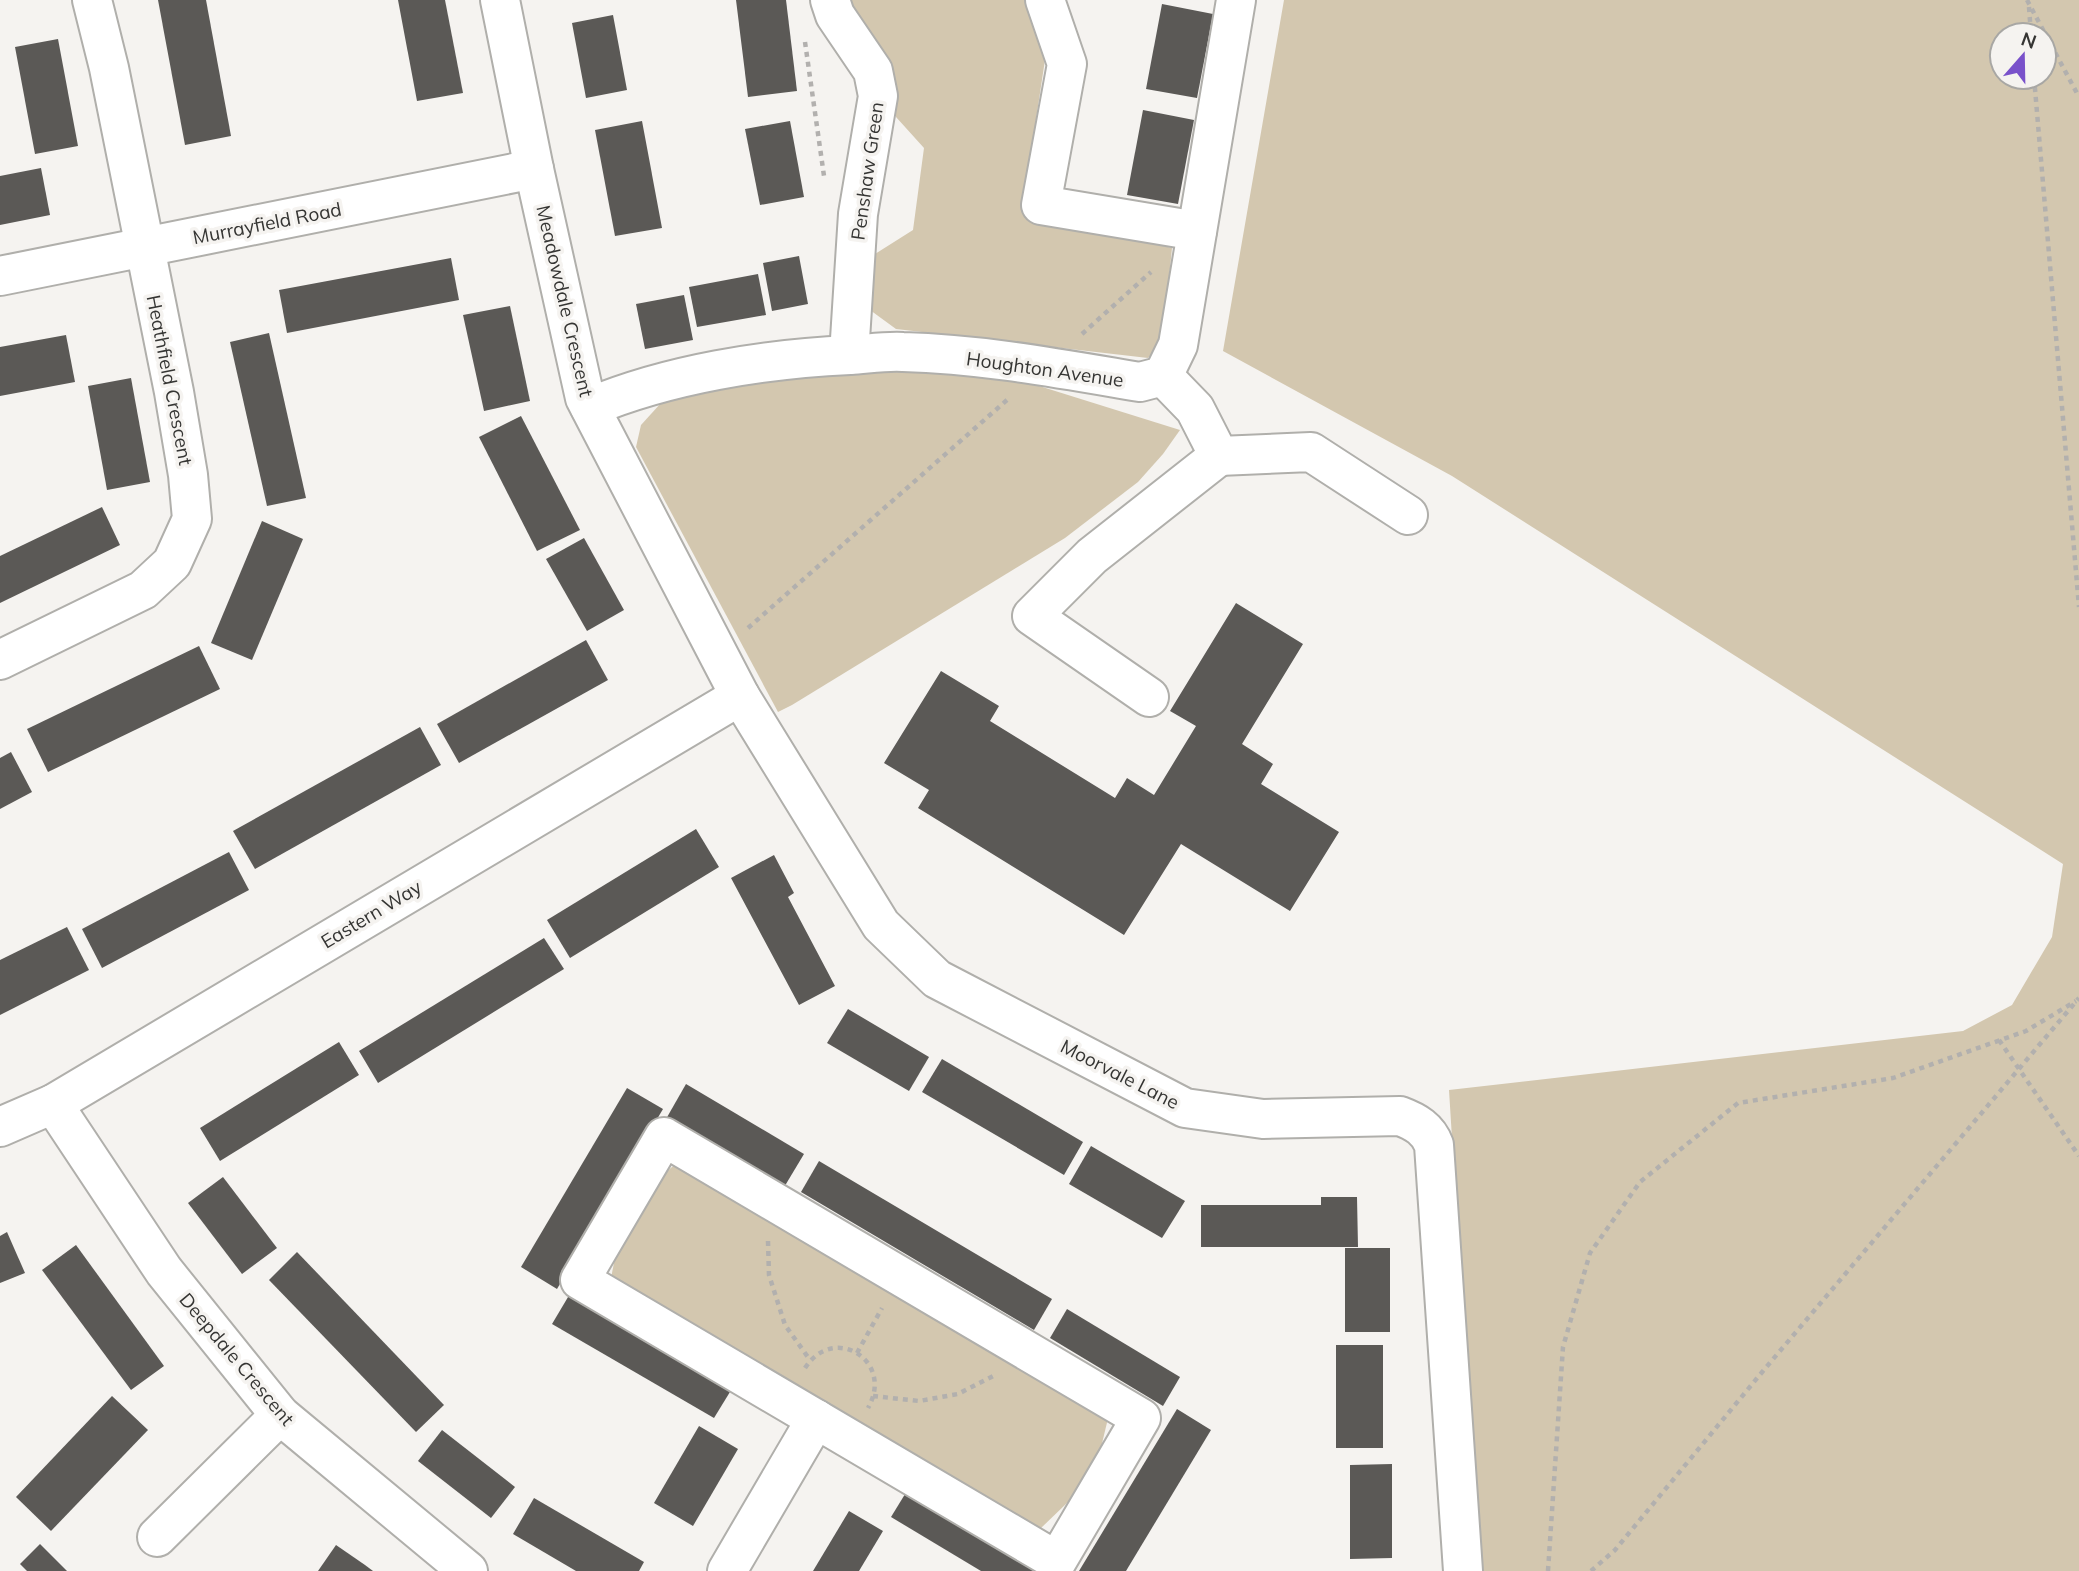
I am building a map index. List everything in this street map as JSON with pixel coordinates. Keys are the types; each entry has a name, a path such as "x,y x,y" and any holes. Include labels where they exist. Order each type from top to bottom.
{"street":[{"name":"Heathfield Crescent","path":"0,660 143,590 172,563 192,519 188,475 174,392 109,68 92,0"},
{"name":"Meadowdale Crescent","path":"500,0 585,398 740,696"},
{"name":"Penshaw Green","path":"830,0 835,15 873,71 878,96 858,214 849,355"},
{"path":"1045,0 1067,64 1041,205 1197,231"},
{"path":"1219,456 1195,409 1163,376 1178,345 1236,0"},
{"name":"Murrayfield Road","path":"0,276 534,169"},
{"name":"Houghton Avenue","path":"590,407 620,395 703,374 804,358 902,352 982,358 1140,382 1163,376"},
{"path":"1149,697 1032,616 1092,556 1219,456 1311,452 1408,515"},
{"name":"Eastern Way","path":"0,1127 53,1104 740,696"},
{"name":"Moorvale Lane","path":"740,696 881,925 937,979 1185,1108 1263,1119 1400,1116 1415,1122 1428,1132 1434,1145 1463,1571"},
{"name":"Deepdale Crescent","path":"53,1104 164,1271 280,1415 468,1571"},
{"path":"664,1137 776,1203 1141,1418 1057,1560 580,1280 664,1137"},
{"path":"727,1571 801,1410"},
{"path":"156,1537 280,1415"}],"path":[{"path":"2028,1 2030,21"},
{"path":"2028,1 2079,97"},
{"path":"2035,91 2079,607"},
{"path":"1548,1571 1563,1348 1590,1253 1640,1182 1738,1102 1894,1078 2026,1031 2078,999"},
{"path":"1591,1571 1615,1550 2078,999"},
{"path":"1999,1040 2079,1156"},
{"path":"776,1203 767,1235 769,1275 785,1325 810,1360"},
{"path":"857,1353 901,1276"},
{"path":"801,1410 810,1360 815,1355 827,1349 839,1348 852,1350 863,1356 875,1378 875,1391 851,1439"},
{"path":"873,1396 919,1401 958,1394 997,1373 1026,1350"}],"shaded area":[{"path":"846,0 1027,0 1048,40 1022,212 1172,248 1163,340 1148,358 896,329 870,310 875,254 913,230 924,148 896,117 895,82 849,15"},
{"path":"1284,0 2079,0 2079,1571 1479,1571 1449,1090 1963,1031 2012,1005 2052,937 2063,864 1452,476 1223,351"},
{"path":"889,368 1010,377 1180,430 1138,482 1065,538 778,712 636,447 641,425 661,403 764,380"},
{"path":"680,1160 1110,1410 1094,1477 1040,1529 611,1278 625,1208"}],"building":[{"path":"158,0 206,0 231,136 185,145"},
{"path":"398,0 445,0 463,93 417,101"},
{"path":"736,0 786,0 797,91 748,97"},
{"path":"1162,4 1213,14 1197,98 1146,89"},
{"path":"613,15 627,90 586,98 572,23"},
{"path":"58,39 78,146 35,154 15,47"},
{"path":"1143,110 1194,120 1178,204 1127,195"},
{"path":"642,121 662,228 615,236 595,130"},
{"path":"790,121 804,197 760,205 745,129"},
{"path":"41,168 50,215 0,225 0,176"},
{"path":"799,256 808,304 772,311 763,263"},
{"path":"451,258 459,300 287,333 279,290"},
{"path":"758,274 766,315 697,327 689,287"},
{"path":"684,295 693,340 645,349 636,304"},
{"path":"510,306 530,401 484,411 463,315"},
{"path":"269,333 306,498 267,506 230,342"},
{"path":"66,335 75,382 0,396 0,347"},
{"path":"131,378 150,482 107,490 88,386"},
{"path":"521,416 580,530 537,551 479,437"},
{"path":"102,507 120,545 0,603 0,556"},
{"path":"262,521 303,539 252,660 211,643"},
{"path":"584,538 624,610 587,631 546,559"},
{"path":"1236,603 1303,644 1242,744 1273,764 1261,784 1339,832 1290,911 1181,844 1124,935 918,808 929,790 884,763 941,671 999,706 990,721 1115,798 1127,778 1154,795 1196,726 1170,711"},
{"path":"586,640 608,680 459,763 437,724"},
{"path":"199,646 220,689 48,772 27,729"},
{"path":"420,727 441,765 255,869 233,831"},
{"path":"11,752 32,792 0,809 0,758"},
{"path":"696,829 719,867 570,958 547,920"},
{"path":"229,852 249,890 102,968 82,929"},
{"path":"774,855 794,893 788,897 835,986 799,1005 731,878"},
{"path":"67,927 89,970 0,1015 0,960"},
{"path":"544,938 564,969 378,1083 359,1051"},
{"path":"848,1009 929,1057 909,1091 827,1043"},
{"path":"339,1042 359,1075 220,1161 200,1128"},
{"path":"942,1059 1083,1142 1064,1175 922,1092"},
{"path":"686,1084 804,1154 783,1189 666,1119"},
{"path":"627,1088 663,1109 557,1289 521,1267"},
{"path":"1091,1146 1185,1201 1162,1238 1069,1184"},
{"path":"819,1161 1052,1299 1034,1330 801,1192"},
{"path":"223,1177 277,1248 242,1274 188,1203"},
{"path":"1321,1197 1357,1197 1358,1247 1201,1247 1201,1205 1321,1205"},
{"path":"7,1232 25,1273 0,1283 0,1236"},
{"path":"76,1245 164,1366 131,1390 42,1270"},
{"path":"1345,1248 1390,1248 1390,1332 1345,1332"},
{"path":"297,1252 444,1405 416,1432 269,1280"},
{"path":"571,1292 733,1387 714,1418 552,1324"},
{"path":"1067,1309 1180,1377 1163,1406 1050,1338"},
{"path":"1336,1345 1383,1345 1383,1448 1336,1448"},
{"path":"112,1396 148,1430 51,1531 16,1497"},
{"path":"1177,1409 1211,1430 1126,1571 1079,1571"},
{"path":"699,1426 738,1449 693,1526 654,1503"},
{"path":"442,1430 515,1487 491,1518 418,1461"},
{"path":"1392,1464 1392,1558 1350,1559 1350,1465"},
{"path":"910,1486 1050,1571 981,1571 891,1517"},
{"path":"534,1498 644,1562 639,1571 576,1571 513,1534"},
{"path":"849,1511 883,1531 859,1571 813,1571"},
{"path":"40,1544 67,1571 27,1571 20,1564"},
{"path":"336,1545 365,1565 373,1571 318,1571"}]}
